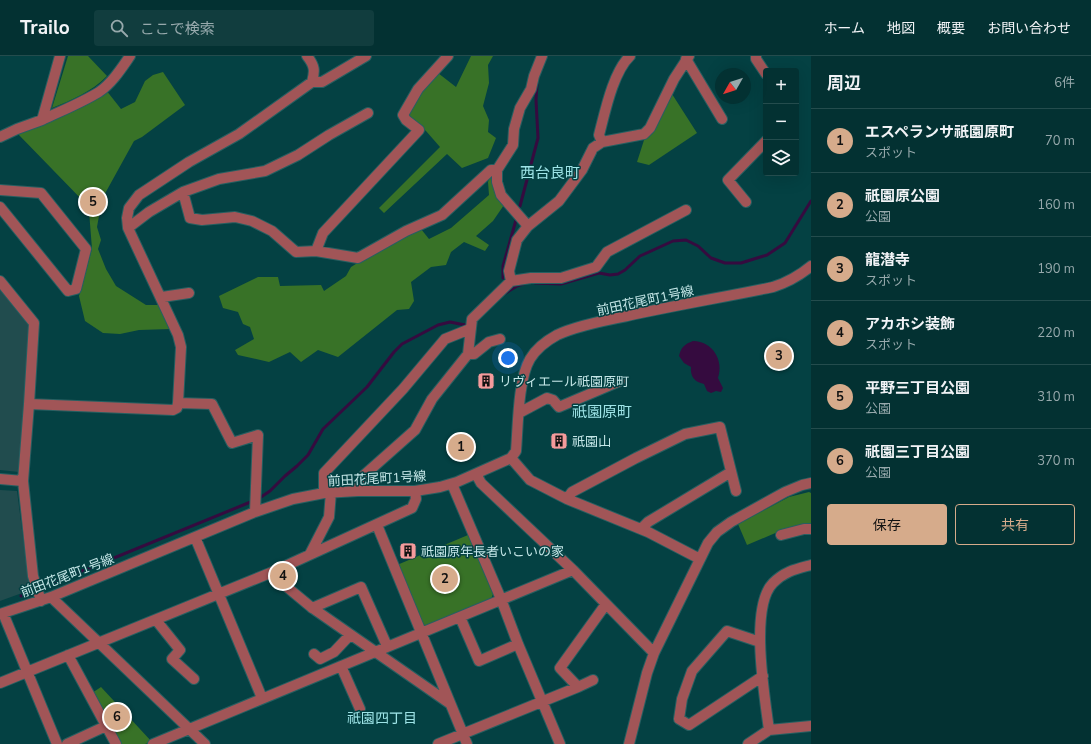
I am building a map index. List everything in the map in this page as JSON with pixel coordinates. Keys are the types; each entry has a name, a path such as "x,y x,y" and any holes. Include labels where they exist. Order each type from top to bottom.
{"street":[{"path":"42,120 60,56"},
{"path":"0,137 78,104 100,91 119,72 130,56"},
{"path":"307,56 311,60 315,71 312,82"},
{"path":"29,404 173,410 177,408 181,347 178,335 162,297 128,228 127,218 129,208 139,196 166,176 240,134 312,82 322,82 366,56"},
{"path":"316,251 323,233 419,130 406,120 403,115 418,89 448,56"},
{"path":"528,226 500,195 497,182 497,170 513,145 514,130 520,108 532,89 534,76 542,56"},
{"path":"602,142 600,135 615,80 620,69 630,56"},
{"path":"756,56 758,63 763,70"},
{"path":"511,281 509,271 517,240 528,226 559,201 582,170 593,148 602,142 644,134 650,128 674,79 688,58 722,119"},
{"path":"128,228 149,212 183,192 220,179 265,171 298,154 329,134 368,113"},
{"path":"746,202 728,180 763,144"},
{"path":"183,192 190,218 202,220 235,217 252,221 272,231 296,252 316,251 358,258 406,231 442,215 491,170 497,170"},
{"path":"0,190 41,193 86,249 76,289 68,291 0,207"},
{"path":"310,554 329,517 328,492 324,474 403,389 445,339 471,325 511,281 531,278 561,278 596,267 607,252 686,210"},
{"name":"前田花尾町1号線","path":"2,613 38,593 51,597 195,537 255,504 293,499 328,492 415,491 452,484 476,474 511,458 516,451 522,383 525,370 536,351 557,335 614,318 773,287 786,283 799,276 811,266"},
{"path":"0,281 34,322 23,481 33,576 38,593"},
{"path":"162,297 189,293"},
{"path":"358,491 362,477 415,430 432,399 468,354 471,325"},
{"path":"468,354 474,354 489,342 500,339"},
{"path":"520,413 547,398 553,400 559,407 620,381"},
{"path":"178,403 212,404 232,443 258,435 255,504"},
{"path":"567,499 572,492 636,458 686,434 720,427 736,491"},
{"path":"511,458 530,480 567,499 641,529 700,559"},
{"path":"641,529 648,522 731,472"},
{"path":"476,474 481,483 573,570 654,653"},
{"path":"0,479 23,481"},
{"path":"629,744 647,673 654,653 708,543 717,532 731,522 785,492 811,483"},
{"path":"452,484 502,599 518,644 560,744"},
{"path":"0,683 270,573 376,525 412,508 416,499 415,491"},
{"path":"376,525 467,744"},
{"path":"781,535 804,529 811,529"},
{"path":"195,537 262,698"},
{"path":"769,730 760,642 763,600 772,584 788,571 811,565"},
{"path":"152,744 573,570"},
{"path":"270,573 312,608 449,703"},
{"path":"312,608 361,587 386,646"},
{"path":"51,597 205,744"},
{"path":"578,687 560,668 606,604"},
{"path":"2,613 57,744"},
{"path":"460,617 479,662 518,644"},
{"path":"156,620 180,650 172,659 194,679"},
{"path":"760,642 727,631 692,671 682,700 679,720 689,725 763,676"},
{"path":"314,654 320,659 334,652 350,635"},
{"path":"68,655 116,744"},
{"path":"342,666 360,709"},
{"path":"438,744 543,702 593,680"},
{"path":"67,744 106,726"},
{"path":"748,744 769,730 811,726"}],"shaded area":[{"path":"0,288 30,325 19,472 0,470"},
{"path":"693,341 706,344 715,353 719,365 718,378 723,388 721,392 716,391 711,393 707,391 704,384 698,382 692,376 691,367 684,363 679,356 684,346"},
{"path":"0,490 17,491 28,576 33,589 0,601"}],"green space":[{"path":"68,56 88,56 107,76 88,91 74,99 52,108"},
{"path":"471,56 493,56 488,65 489,83 483,106 489,120 488,132 496,138 488,158 462,168 447,154 384,213 379,208 440,147 426,131 408,116 422,89 438,73 456,87"},
{"path":"163,72 185,105 142,137 134,141 102,199 97,227 101,240 98,249 106,269 116,286 146,305 159,305 171,329 139,330 120,334 103,333 85,321 79,296 92,249 89,211 87,205 18,134 49,121 106,90 121,109 135,102 145,81 153,75"},
{"path":"672,94 697,133 649,165 637,162 645,137"},
{"path":"491,174 496,195 504,205 493,221 476,236 489,245 485,251 464,242 451,252 446,265 431,267 411,282 414,301 409,309 397,310 338,357 318,350 301,362 290,352 269,362 238,355 235,350 254,339 250,327 243,324 238,312 223,308 219,296 258,277 278,277 280,286 321,285 324,291 346,276 351,267 421,229 429,239 451,228 489,195 488,182"},
{"path":"809,492 811,493 811,526 780,531 747,545 738,524 789,497"},
{"path":"468,535 493,594 491,599 427,626 422,624 397,565"},
{"path":"101,687 152,742 145,744 120,744 92,693"}],"waterway":[{"path":"520,206 538,138 536,100 537,84"},
{"path":"535,283 561,284 599,273 610,275 618,274 625,270 640,256 673,241 686,240 698,246 711,258 725,263 741,263 767,255 785,243 811,201"},
{"path":"503,278 503,266 516,220"},
{"path":"504,294 517,286 526,283"},
{"path":"258,499 270,491 308,455 323,429 367,387 402,344 438,325 450,322 465,325 470,323"},
{"path":"21,596 253,501"}],"place":[{"name":"平野三丁目公園","path":"93,202"},
{"name":"龍潜寺","path":"779,356"},
{"name":"リヴィエール祇園原町","path":"486,381"},
{"name":"祇園山","path":"559,441"},
{"name":"エスペランサ祇園原町","path":"461,447"},
{"name":"祇園原年長者いこいの家","path":"408,551"},
{"name":"アカホシ装飾","path":"283,576"},
{"name":"祇園原公園","path":"445,579"},
{"name":"祇園三丁目公園","path":"117,717"}],"district":[{"name":"西台良町","path":"550,173"},
{"name":"祇園原町","path":"602,412"},
{"name":"祇園四丁目","path":"382,718"}]}
